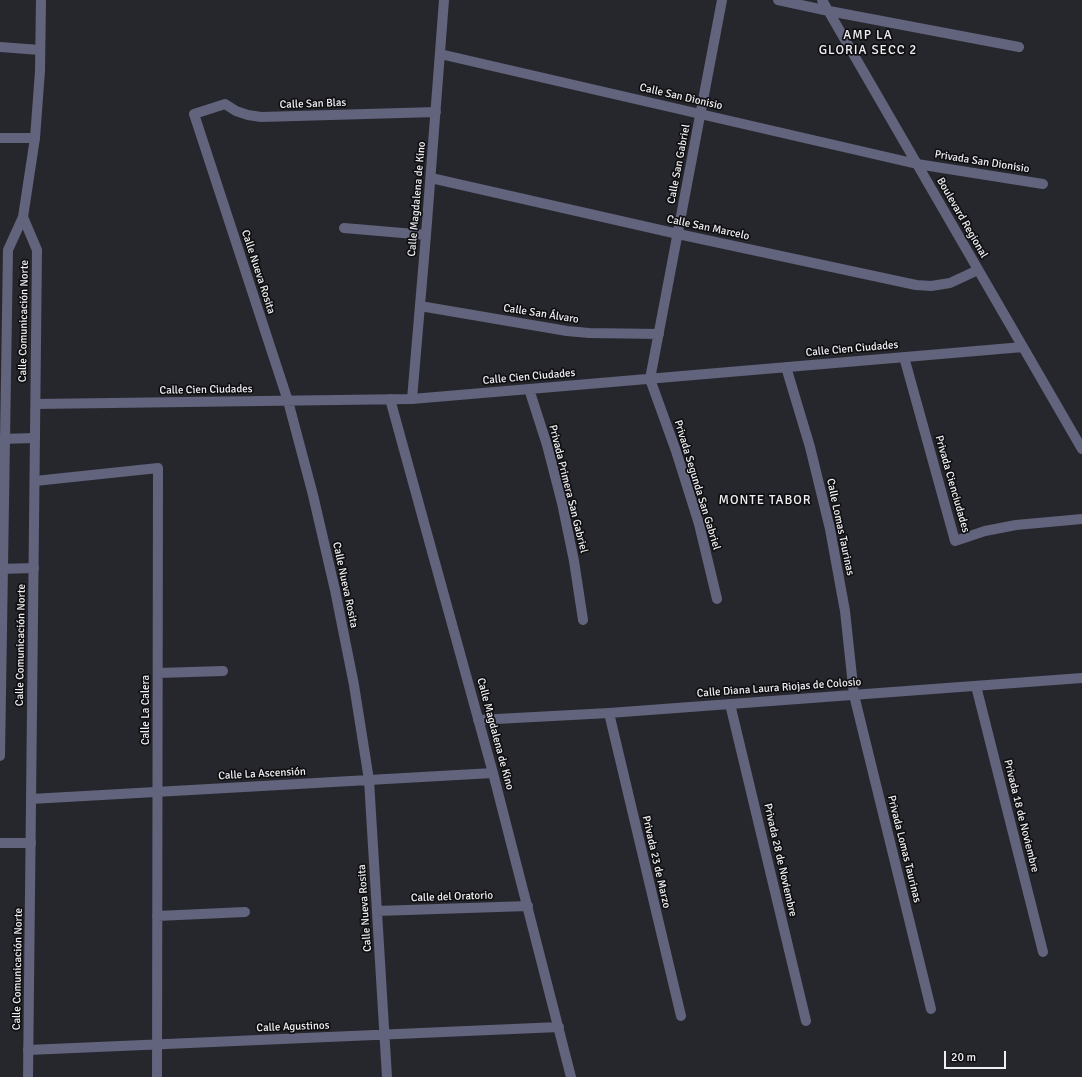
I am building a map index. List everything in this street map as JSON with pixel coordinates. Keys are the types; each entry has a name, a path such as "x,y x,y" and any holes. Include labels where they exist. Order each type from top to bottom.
{"street":[{"name":"Calle Comunicación Norte","path":"0,756 3,439 8,250 23,217 35,138 40,71 41,0"},
{"name":"Calle Magdalena de Kino","path":"412,399 431,178 444,0"},
{"name":"Calle San Gabriel","path":"650,379 722,0"},
{"path":"778,0 1019,47"},
{"name":"Boulevard Regional","path":"822,0 1082,449"},
{"path":"0,47 40,50"},
{"name":"Calle San Dionisio","path":"440,54 917,164"},
{"name":"Calle San Blas","path":"194,114 225,104 236,111 261,117 436,112"},
{"name":"Calle Nueva Rosita","path":"194,114 288,401 313,495 335,590 354,685 369,780 387,1077"},
{"path":"0,138 35,138"},
{"name":"Privada San Dionisio","path":"917,164 1043,184"},
{"name":"Calle San Marcelo","path":"431,178 678,234 916,285 931,286 950,283 978,270"},
{"name":"Calle Comunicación Norte","path":"23,217 37,250 28,1077"},
{"path":"344,228 426,235"},
{"name":"Calle San Álvaro","path":"420,306 567,331 659,334"},
{"name":"Calle Cien Ciudades","path":"36,404 412,399 1023,347"},
{"name":"Privada Cienciudades","path":"904,357 955,541 985,531 1016,525 1082,519"},
{"name":"Calle Lomas Taurinas","path":"786,367 810,447 830,529 845,612 854,695"},
{"name":"Privada Segunda San Gabriel","path":"650,379 676,451 699,524 717,599"},
{"name":"Privada Primera San Gabriel","path":"529,389 547,446 562,503 574,561 583,620"},
{"name":"Calle Magdalena de Kino","path":"390,399 493,773 571,1077"},
{"path":"3,439 35,438"},
{"name":"Calle La Calera","path":"35,481 158,468 157,1077"},
{"path":"1,569 34,568"},
{"path":"158,673 223,671"},
{"name":"Calle Diana Laura Riojas de Colosio","path":"478,720 609,713 1082,678"},
{"name":"Privada 18 de Noviembre","path":"976,686 1043,952"},
{"name":"Privada Lomas Taurinas","path":"854,695 931,1009"},
{"name":"Privada 28 de Noviembre","path":"730,704 806,1021"},
{"name":"Privada 23 de Marzo","path":"609,713 681,1016"},
{"name":"Calle La Ascensión","path":"31,799 493,773"},
{"path":"0,843 31,843"},
{"name":"Calle del Oratorio","path":"377,911 528,906"},
{"path":"157,916 245,912"},
{"name":"Calle Agustinos","path":"28,1050 559,1027"}],"district":[{"name":"AMP LA GLORIA SECC 2","path":"868,44"},
{"name":"MONTE TABOR","path":"765,501"}]}
